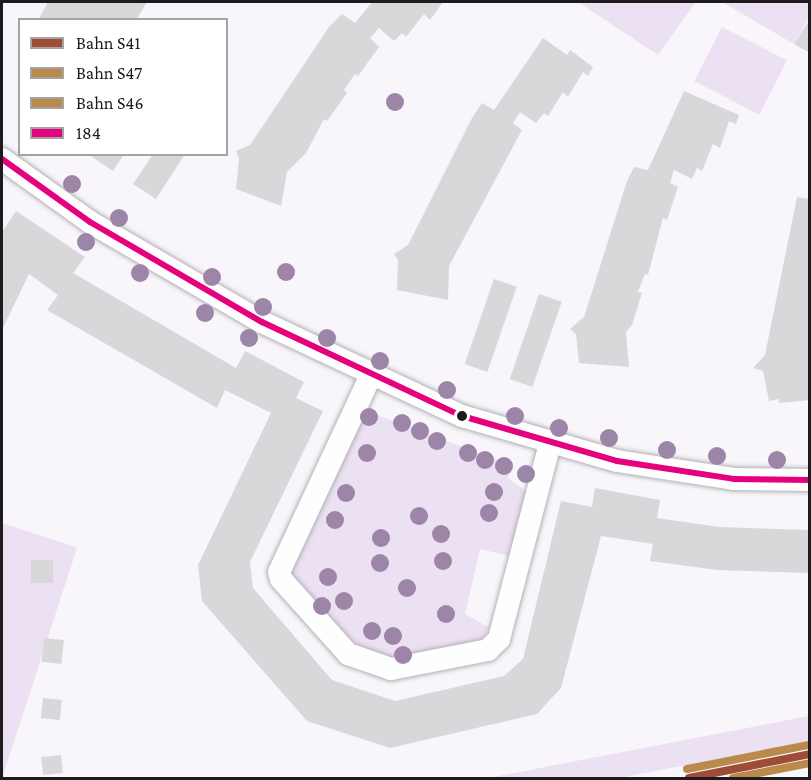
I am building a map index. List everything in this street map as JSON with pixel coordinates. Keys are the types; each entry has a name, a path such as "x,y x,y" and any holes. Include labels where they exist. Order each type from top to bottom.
{"street":[{"path":"2,159 80,216 280,332 462,416 617,461 691,474 810,480"},
{"path":"371,375 279,572 281,579 348,654 391,669 488,650 499,639 550,442"}],"shaded area":[{"path":"578,2 696,2 658,55"},
{"path":"722,2 809,2 809,17 794,44"},
{"path":"722,27 787,60 759,114 694,81"},
{"path":"366,411 511,465 508,478 527,492 509,556 480,549 465,614 490,628 480,640 396,661 352,648 293,576 292,570"},
{"path":"2,523 77,547 2,778 2,778"},
{"path":"809,716 809,741 619,778 488,778"}],"building":[{"path":"48,2 147,2 137,18 39,18"},
{"path":"372,2 443,2 430,20 424,14 406,37 402,33 394,41 379,28 370,38 379,47 358,76 355,74 344,90 347,93 327,121 324,119 306,153 287,172 281,206 236,189 239,159 236,151 250,145 329,27 342,14 355,23"},
{"path":"810,19 810,53 794,44"},
{"path":"543,38 567,55 570,50 593,67 588,76 583,72 568,97 563,92 548,116 544,113 536,123 520,112 513,123 522,130 449,266 448,300 397,290 398,260 394,254 408,245 472,118 482,103 494,110"},
{"path":"684,91 739,115 736,124 729,121 720,148 713,144 702,171 697,168 692,179 674,170 670,183 678,187 667,220 663,218 648,275 645,274 638,292 642,293 632,325 626,332 629,367 579,363 576,334 570,329 584,317 627,181 634,167 648,170"},
{"path":"93,156 123,156 113,171"},
{"path":"152,156 184,156 156,199 133,184"},
{"path":"797,197 810,199 810,400 779,403 779,399 769,401 763,371 753,368 765,355"},
{"path":"16,211 85,257 73,273 236,368 245,351 304,382 296,398 323,411 250,562 253,588 332,680 395,701 504,676 523,659 561,501 592,507 595,488 660,500 657,518 719,527 810,530 810,573 717,570 650,561 653,544 601,536 561,688 537,714 390,748 307,721 202,601 198,565 271,413 225,390 217,408 47,310 58,295 29,274 2,330 2,232"},
{"path":"494,279 517,287 487,372 465,364"},
{"path":"539,294 562,302 532,387 510,379"},
{"path":"31,560 53,560 53,583 31,583"},
{"path":"44,638 64,640 61,664 41,662"},
{"path":"43,698 62,700 60,720 41,718"},
{"path":"61,755 63,773 43,775 41,757"}],"rail line":[{"name":"S46","path":"687,769 808,745"},
{"name":"S41","path":"689,778 810,754"},
{"name":"S47","path":"733,778 810,763"}],"transit line":[{"name":"184","path":"2,159 90,222 262,322 462,416 617,461 734,479 810,480"}]}
